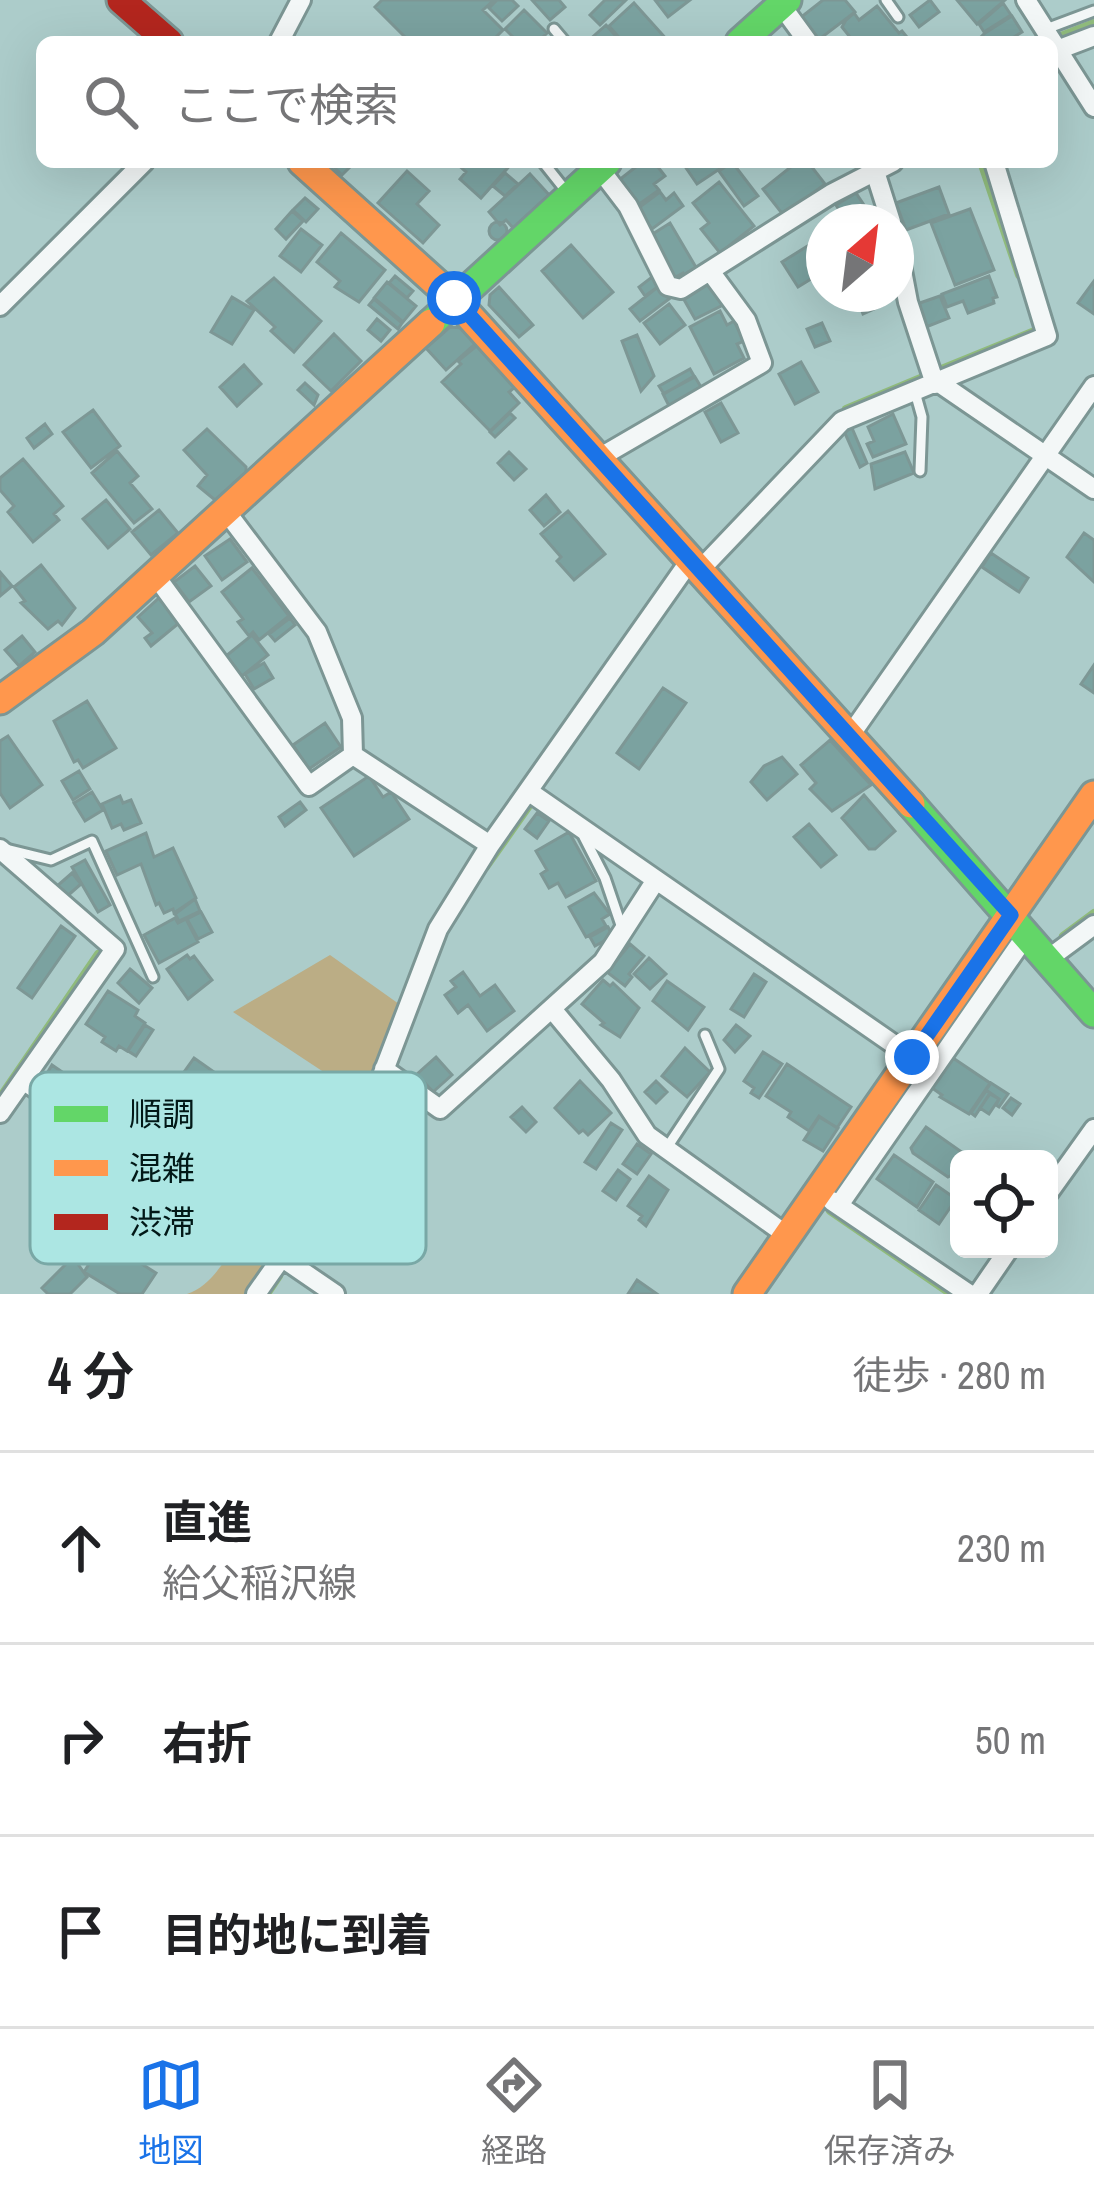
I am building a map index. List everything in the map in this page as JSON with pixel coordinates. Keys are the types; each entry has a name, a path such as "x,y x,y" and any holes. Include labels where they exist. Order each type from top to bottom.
{"street":[{"path":"121,0 162,36"},
{"path":"282,36 302,0"},
{"path":"1026,0 1049,36"},
{"path":"747,36 784,3 804,36"},
{"path":"1058,50 1094,36"},
{"path":"1058,55 1094,106"},
{"path":"0,306 138,168"},
{"path":"309,168 454,298 1094,1013"},
{"path":"0,700 93,632 600,168"},
{"path":"605,168 668,286 681,289 875,168"},
{"path":"882,168 888,204"},
{"path":"383,1072 438,929 528,790 693,567 842,421 1047,337 996,168"},
{"path":"597,459 762,363 746,320 710,271"},
{"path":"912,312 937,383 1094,489"},
{"path":"849,737 1094,386"},
{"path":"225,510 317,632 352,718 353,755"},
{"path":"155,574 308,786 353,755"},
{"path":"353,755 490,845"},
{"path":"528,790 912,1057"},
{"path":"747,1294 788,1236 828,1198 1019,925 1094,795"},
{"path":"0,848 115,949 0,1113"},
{"path":"426,1099 440,1109 603,962 656,880"},
{"path":"828,1198 912,1057 1019,925"},
{"path":"1048,959 1094,925"},
{"path":"552,1009 611,1080 647,1135 788,1236"},
{"path":"384,1069 388,1072"},
{"path":"23,1080 30,1085"},
{"path":"1058,1179 1094,1129"},
{"path":"828,1198 974,1294 1002,1258"},
{"path":"256,1294 277,1264"},
{"path":"292,1264 335,1294"}],"lane":[{"path":"886,0 898,17"},
{"path":"1046,29 1092,12 1087,0"},
{"path":"554,29 560,36"},
{"path":"548,168 569,196"},
{"path":"915,392 922,417 920,471"},
{"path":"578,826 605,878 623,931"},
{"path":"0,848 51,860 92,841 153,977"},
{"path":"115,949 131,927"},
{"path":"665,1149 719,1069 705,1035"}],"shaded area":[{"path":"330,955 399,1004 373,1072 324,1072 233,1012"},
{"path":"222,1264 267,1264 246,1294 187,1294"}],"building":[{"path":"382,0 494,0 483,10 503,30 497,36 404,36 375,7"},
{"path":"497,0 512,0 518,6 502,21 489,8"},
{"path":"532,0 559,0 565,7 550,20"},
{"path":"605,0 626,0 600,25 590,15"},
{"path":"655,0 690,0 668,17"},
{"path":"823,0 845,0 855,12 824,36 813,36 800,18"},
{"path":"930,0 939,12 919,27 910,15"},
{"path":"957,0 1005,0 977,24"},
{"path":"634,3 664,36 618,36 609,26"},
{"path":"1003,3 1011,15 984,32 979,24"},
{"path":"877,6 906,36 849,36 842,27 846,20 854,13 859,20"},
{"path":"524,10 547,33 512,36 505,29"},
{"path":"1012,16 1022,32 982,36"},
{"path":"606,25 616,36 594,36"},
{"path":"462,168 508,168 481,198 460,179 466,172"},
{"path":"634,168 659,168 665,176 654,184 659,190 638,205 619,180"},
{"path":"686,168 721,168 697,184"},
{"path":"737,168 758,196 744,206 719,171"},
{"path":"789,168 813,168 825,184 784,216 763,189"},
{"path":"407,171 429,191 417,204 439,225 423,243 378,203"},
{"path":"505,173 518,184 505,196 493,186"},
{"path":"530,174 551,197 515,230 506,220 500,225 489,212"},
{"path":"719,182 754,226 720,253 701,229 709,223 693,203"},
{"path":"939,187 949,214 914,227 914,204 896,203"},
{"path":"660,192 666,200 674,193 683,206 652,229 637,209"},
{"path":"856,193 863,204 838,204"},
{"path":"305,198 318,209 306,222 293,210"},
{"path":"970,209 994,270 955,285 931,223"},
{"path":"292,211 303,221 286,239 276,229"},
{"path":"498,222 507,231 498,240 489,231"},
{"path":"670,223 697,269 685,277 683,273 674,278 651,235"},
{"path":"301,229 322,245 301,272 280,256"},
{"path":"341,233 385,270 359,302 335,287 340,281 317,262"},
{"path":"571,245 613,292 583,318 542,271"},
{"path":"806,247 806,282 798,287 782,262"},
{"path":"395,276 413,291 407,298 389,283"},
{"path":"989,276 997,297 994,303 968,313 963,301 947,307 942,294"},
{"path":"652,277 659,286 645,296 639,287"},
{"path":"274,278 321,321 294,352 247,301"},
{"path":"711,281 723,305 695,319 682,296"},
{"path":"1094,281 1094,314 1078,303"},
{"path":"387,282 416,306 403,322 374,298"},
{"path":"659,286 669,299 640,321 630,309"},
{"path":"499,287 533,325 519,337 489,305 490,295"},
{"path":"940,296 949,318 926,327 917,304"},
{"path":"232,297 254,310 232,344 211,332"},
{"path":"374,299 402,323 398,329 369,305"},
{"path":"669,304 685,325 660,344 644,323"},
{"path":"720,311 727,325 734,321 744,341 737,344 744,358 714,374 690,327"},
{"path":"377,319 390,330 381,341 368,330"},
{"path":"822,323 830,341 815,347 807,329"},
{"path":"450,327 463,328 476,343 446,370 426,348"},
{"path":"334,334 361,361 331,391 304,365"},
{"path":"637,335 654,376 641,391 622,341"},
{"path":"479,344 515,387 509,392 519,403 490,431 442,382"},
{"path":"801,362 818,392 795,404 779,374"},
{"path":"244,365 261,384 237,406 220,387"},
{"path":"690,369 694,376 664,394 659,386"},
{"path":"695,377 701,387 669,406 663,394"},
{"path":"305,383 318,395 314,405 298,390"},
{"path":"721,403 738,433 721,442 705,412"},
{"path":"93,410 120,446 91,468 63,432"},
{"path":"510,413 515,418 495,437 490,432"},
{"path":"893,414 906,444 873,457 867,444 874,441 868,427"},
{"path":"45,424 52,434 34,448 27,438"},
{"path":"852,428 867,463 860,467 844,431"},
{"path":"207,429 246,467 215,500 198,486 207,475 184,450"},
{"path":"117,451 138,476 130,483 152,509 134,523 92,473"},
{"path":"509,452 526,469 514,480 498,463"},
{"path":"905,452 914,473 875,489 871,464"},
{"path":"23,459 63,506 54,514 59,520 33,542 8,512 14,506 0,490 0,478"},
{"path":"546,495 560,512 544,526 530,510"},
{"path":"106,500 130,529 108,548 83,519"},
{"path":"159,510 178,533 151,555 132,532"},
{"path":"568,511 605,554 574,580 541,534"},
{"path":"1084,533 1094,540 1094,582 1067,557"},
{"path":"230,539 247,562 222,580 205,556"},
{"path":"991,553 1028,578 1019,592 982,567"},
{"path":"41,565 75,608 62,625 58,621 48,629 21,603 25,601 14,587"},
{"path":"195,566 211,586 189,602 174,582"},
{"path":"252,568 289,616 259,640 238,622 243,619 222,592"},
{"path":"0,572 12,586 0,596"},
{"path":"159,598 179,623 151,646 145,638 152,633 138,617"},
{"path":"290,618 295,625 275,641 269,634"},
{"path":"252,635 268,655 242,676 226,656"},
{"path":"22,636 35,652 19,666 5,650"},
{"path":"264,663 273,678 254,689 245,674"},
{"path":"1094,665 1094,693 1081,684"},
{"path":"663,688 686,703 639,769 617,753"},
{"path":"87,701 116,748 83,768 78,760 74,762 54,721"},
{"path":"325,723 341,747 309,769 293,745"},
{"path":"8,736 42,785 10,808 0,793 0,741"},
{"path":"830,740 871,785 832,811 810,789 816,783 801,765"},
{"path":"782,757 797,774 767,800 751,782 764,766"},
{"path":"79,771 90,789 73,800 62,781"},
{"path":"369,776 383,797 391,792 409,819 354,856 321,808"},
{"path":"92,792 103,810 85,821 74,803"},
{"path":"864,795 895,831 875,849 869,849 842,818"},
{"path":"120,796 123,803 131,800 141,823 124,830 121,824 112,828 102,804"},
{"path":"300,802 306,810 285,826 279,817"},
{"path":"537,813 549,821 537,838 525,829"},
{"path":"809,824 836,855 821,867 794,837"},
{"path":"569,832 596,881 566,897 558,883 549,888 541,874 547,870 536,851"},
{"path":"146,833 154,857 173,848 196,898 174,913 173,909 164,913 156,905 141,864 117,875 106,851"},
{"path":"85,860 110,905 98,912 72,867"},
{"path":"72,873 81,884 65,898 56,887"},
{"path":"594,893 610,914 602,919 606,926 586,937 569,907"},
{"path":"195,899 200,911 179,921 175,914"},
{"path":"201,912 212,932 198,939 187,919"},
{"path":"175,918 178,923 186,919 198,942 159,963 144,935"},
{"path":"61,926 75,936 32,998 18,988"},
{"path":"608,927 613,936 595,946 590,937"},
{"path":"630,944 644,956 625,986 607,972"},
{"path":"187,955 194,956 212,980 188,999 167,969"},
{"path":"649,958 666,974 650,989 634,974"},
{"path":"130,969 152,988 139,1003 118,983"},
{"path":"463,972 480,996 495,985 514,1011 487,1031 468,1005 458,1013 445,995 456,987 451,981"},
{"path":"754,974 766,982 744,1017 731,1009"},
{"path":"603,980 610,986 613,983 639,1008 620,1037 582,1004"},
{"path":"667,981 704,1007 688,1030 653,1001"},
{"path":"108,991 138,1010 135,1016 145,1023 127,1051 119,1046 116,1051 102,1042 105,1037 86,1024"},
{"path":"145,1025 153,1030 136,1056 128,1051"},
{"path":"736,1025 750,1036 735,1052 724,1040"},
{"path":"685,1048 710,1072 687,1097 662,1076"},
{"path":"763,1052 782,1064 759,1098 744,1081"},
{"path":"436,1057 452,1075 433,1092 426,1084 426,1072 419,1072"},
{"path":"194,1058 214,1072 184,1072"},
{"path":"953,1058 990,1083 969,1114 932,1088"},
{"path":"787,1064 851,1107 837,1128 819,1116 809,1131 766,1096"},
{"path":"580,1081 611,1113 588,1135 583,1130 579,1133 555,1108"},
{"path":"656,1081 667,1092 656,1103 645,1092"},
{"path":"991,1083 1008,1094 999,1107 999,1099 986,1090"},
{"path":"986,1091 990,1093 975,1116 971,1113"},
{"path":"990,1094 999,1099 989,1114 980,1108"},
{"path":"1011,1098 1020,1104 1012,1115 1003,1108"},
{"path":"522,1107 536,1122 526,1132 511,1117"},
{"path":"819,1117 838,1128 823,1151 804,1140"},
{"path":"611,1123 622,1130 596,1169 585,1162"},
{"path":"926,1127 959,1150 950,1150 950,1176 913,1153 911,1148"},
{"path":"637,1144 651,1154 637,1174 623,1164"},
{"path":"894,1155 933,1182 917,1207 877,1179"},
{"path":"618,1170 630,1179 616,1200 603,1191"},
{"path":"649,1176 668,1190 646,1226 639,1220 642,1216 628,1206"},
{"path":"936,1185 950,1195 950,1208 939,1224 919,1210"},
{"path":"66,1264 78,1264 87,1277 70,1294 48,1294 42,1288"},
{"path":"89,1264 142,1264 156,1273 142,1294 120,1294 84,1272"},
{"path":"637,1280 657,1294 628,1294"}],"waterway":[{"path":"1061,36 1094,23"},
{"path":"983,168 1019,275"},
{"path":"939,370 1037,330 1036,324"},
{"path":"846,409 923,377"},
{"path":"486,867 529,806"},
{"path":"1063,936 1094,913"},
{"path":"916,1076 1006,948"},
{"path":"1,1096 98,954"},
{"path":"891,1113 905,1092"},
{"path":"836,1192 881,1127"},
{"path":"830,1211 951,1294"},
{"path":"267,1294 279,1276"}],"traffic: fast":[{"path":"747,36 787,0"},
{"path":"431,323 600,168"},
{"path":"911,804 1094,1013"}],"traffic: slow":[{"path":"309,168 454,299 911,804"},
{"path":"0,700 93,632 431,323"},
{"path":"747,1294 1094,795"}],"traffic: jam":[{"path":"121,0 162,36"}],"route":[{"path":"454,298 1011,915 912,1057"}]}
